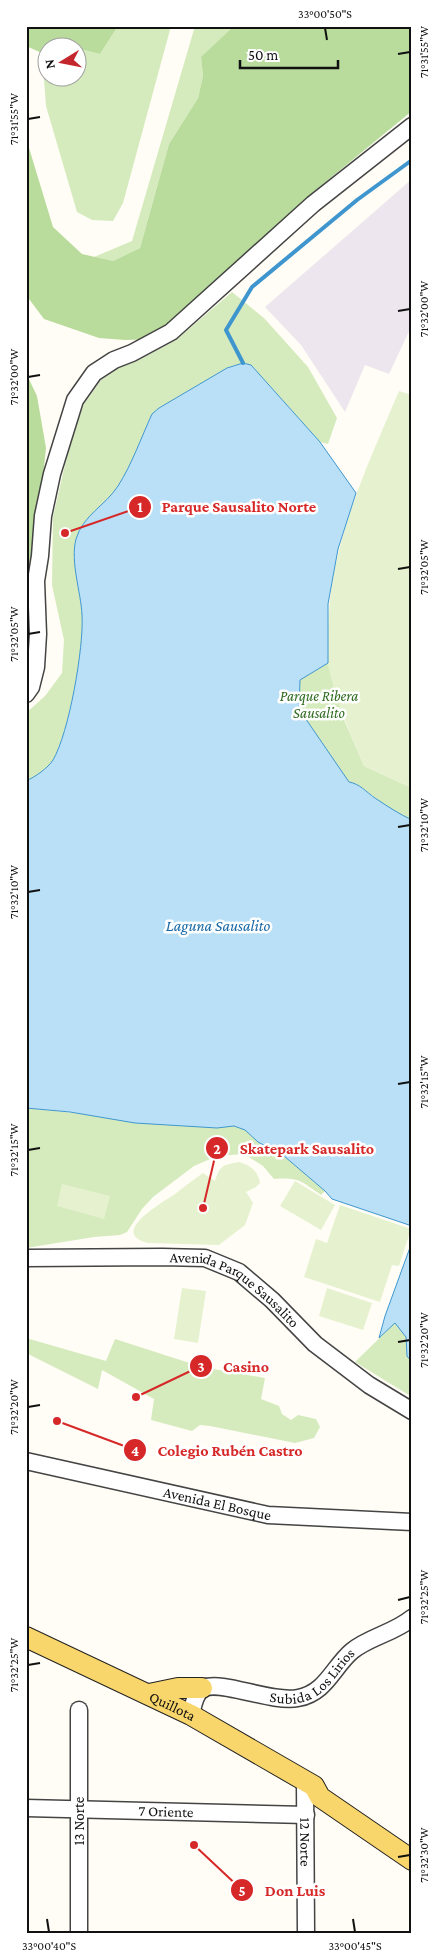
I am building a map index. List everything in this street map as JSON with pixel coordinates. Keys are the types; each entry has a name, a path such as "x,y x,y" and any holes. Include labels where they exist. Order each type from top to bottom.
{"main road":[{"name":"Quillota","path":"26,1637 192,1715 309,1784 320,1797 412,1860"},
{"path":"149,1694 178,1688 202,1688"},
{"name":"Quillota","path":"309,1784 324,1786 412,1845"}],"street":[{"path":"26,694 31,687 36,667 38,634 36,581 44,516 52,474 75,400 94,373 114,360 138,350 171,332 313,204 412,126"},
{"name":"Avenida Parque Sausalito","path":"26,1258 205,1258 239,1272 272,1300 315,1344 369,1385 412,1411"},
{"name":"Avenida El Bosque","path":"26,1461 268,1515 412,1522"},
{"name":"Subida Los Lirios","path":"202,1688 211,1686 226,1687 274,1699 299,1698 309,1695 327,1682 353,1650 397,1628 412,1618"},
{"path":"192,1715 195,1698 202,1688"},
{"name":"13 Norte","path":"79,1710 79,1933"},
{"name":"12 Norte","path":"306,1933 306,1815 309,1784"},
{"name":"7 Oriente","path":"26,1808 306,1815"}],"shaded area":[{"path":"412,179 412,325 389,374 365,365 345,412 301,345 265,307"}],"green space":[{"path":"26,26 118,26 100,54 88,51 88,38 38,38 38,51 26,46"},
{"path":"118,26 171,26 123,203 113,221 92,220 77,212 46,106 45,88 88,88 88,51 100,54"},
{"path":"195,26 276,26 201,57 203,76 198,98 169,144 140,248 113,261 94,257 132,241"},
{"path":"276,26 412,26 412,111 306,198 177,316 159,339 125,340 99,338 44,319 26,295 26,138 53,227 82,254 113,261 140,248 169,144 198,98 203,76 201,57 231,29 276,28"},
{"path":"232,292 264,318 308,367 337,418 328,444 320,442 251,365 235,365 227,368 152,414 123,478 113,493 84,523 76,539 74,557 82,615 82,629 78,668 70,711 65,730 53,760 41,772 26,781 26,713 45,696 62,673 64,640 52,585 53,517 70,443 84,404 101,380 118,368 135,362 176,340"},
{"path":"26,373 37,396 46,448 29,612 28,659 26,662"},
{"path":"399,391 412,395 412,788 364,766 339,704 327,657 330,599 342,538 362,479"},
{"name":"Parque Ribera Sausalito","path":"328,663 343,717 364,766 412,788 412,820 387,806 359,786 349,782 299,709 300,680"},
{"path":"26,1108 217,1128 234,1126 245,1130 258,1142 284,1156 325,1191 321,1195 295,1179 274,1179 263,1166 244,1154 217,1156 194,1166 153,1197 142,1209 127,1232 120,1235 94,1237 26,1248"},
{"path":"239,1162 253,1169 260,1183 246,1192 253,1203 245,1225 219,1245 148,1243 137,1238 134,1232 136,1225 150,1211 203,1173 215,1181 223,1167"},
{"path":"295,1181 335,1205 321,1230 280,1206"},
{"path":"62,1184 110,1196 104,1219 57,1206"},
{"path":"340,1205 411,1229 399,1266 392,1265 380,1302 304,1277 316,1239 327,1243"},
{"path":"182,1288 206,1291 198,1343 174,1339"},
{"path":"327,1288 372,1303 363,1330 319,1316"},
{"path":"395,1323 406,1337 407,1356 412,1362 412,1397 355,1362"},
{"path":"26,1338 106,1361 115,1339 202,1367 265,1378 261,1399 279,1406 282,1414 291,1420 298,1415 316,1419 320,1427 314,1438 295,1443 210,1426 200,1425 192,1431 151,1420 154,1399 102,1370 98,1389 26,1353"}],"water":[{"name":"Laguna Sausalito","path":"243,363 251,365 320,442 356,493 338,549 328,604 328,663 300,680 299,709 349,782 359,786 398,813 412,820 412,1226 332,1199 284,1156 258,1142 245,1130 234,1126 217,1128 135,1123 70,1112 26,1108 26,781 41,772 53,760 65,730 70,711 78,668 82,629 81,606 74,557 76,539 84,523 113,493 123,478 152,414 227,368"},
{"path":"412,1242 412,1362 407,1356 406,1337 395,1323 379,1338"}],"waterway":[{"path":"243,363 226,330 252,287 357,200 412,160"}],"place":[{"name":"Parque Sausalito Norte","path":"65,533"},
{"name":"Skatepark Sausalito","path":"203,1208"},
{"name":"Casino","path":"136,1397"},
{"name":"Colegio Rubén Castro","path":"57,1421"},
{"name":"Don Luis","path":"194,1845"}]}
